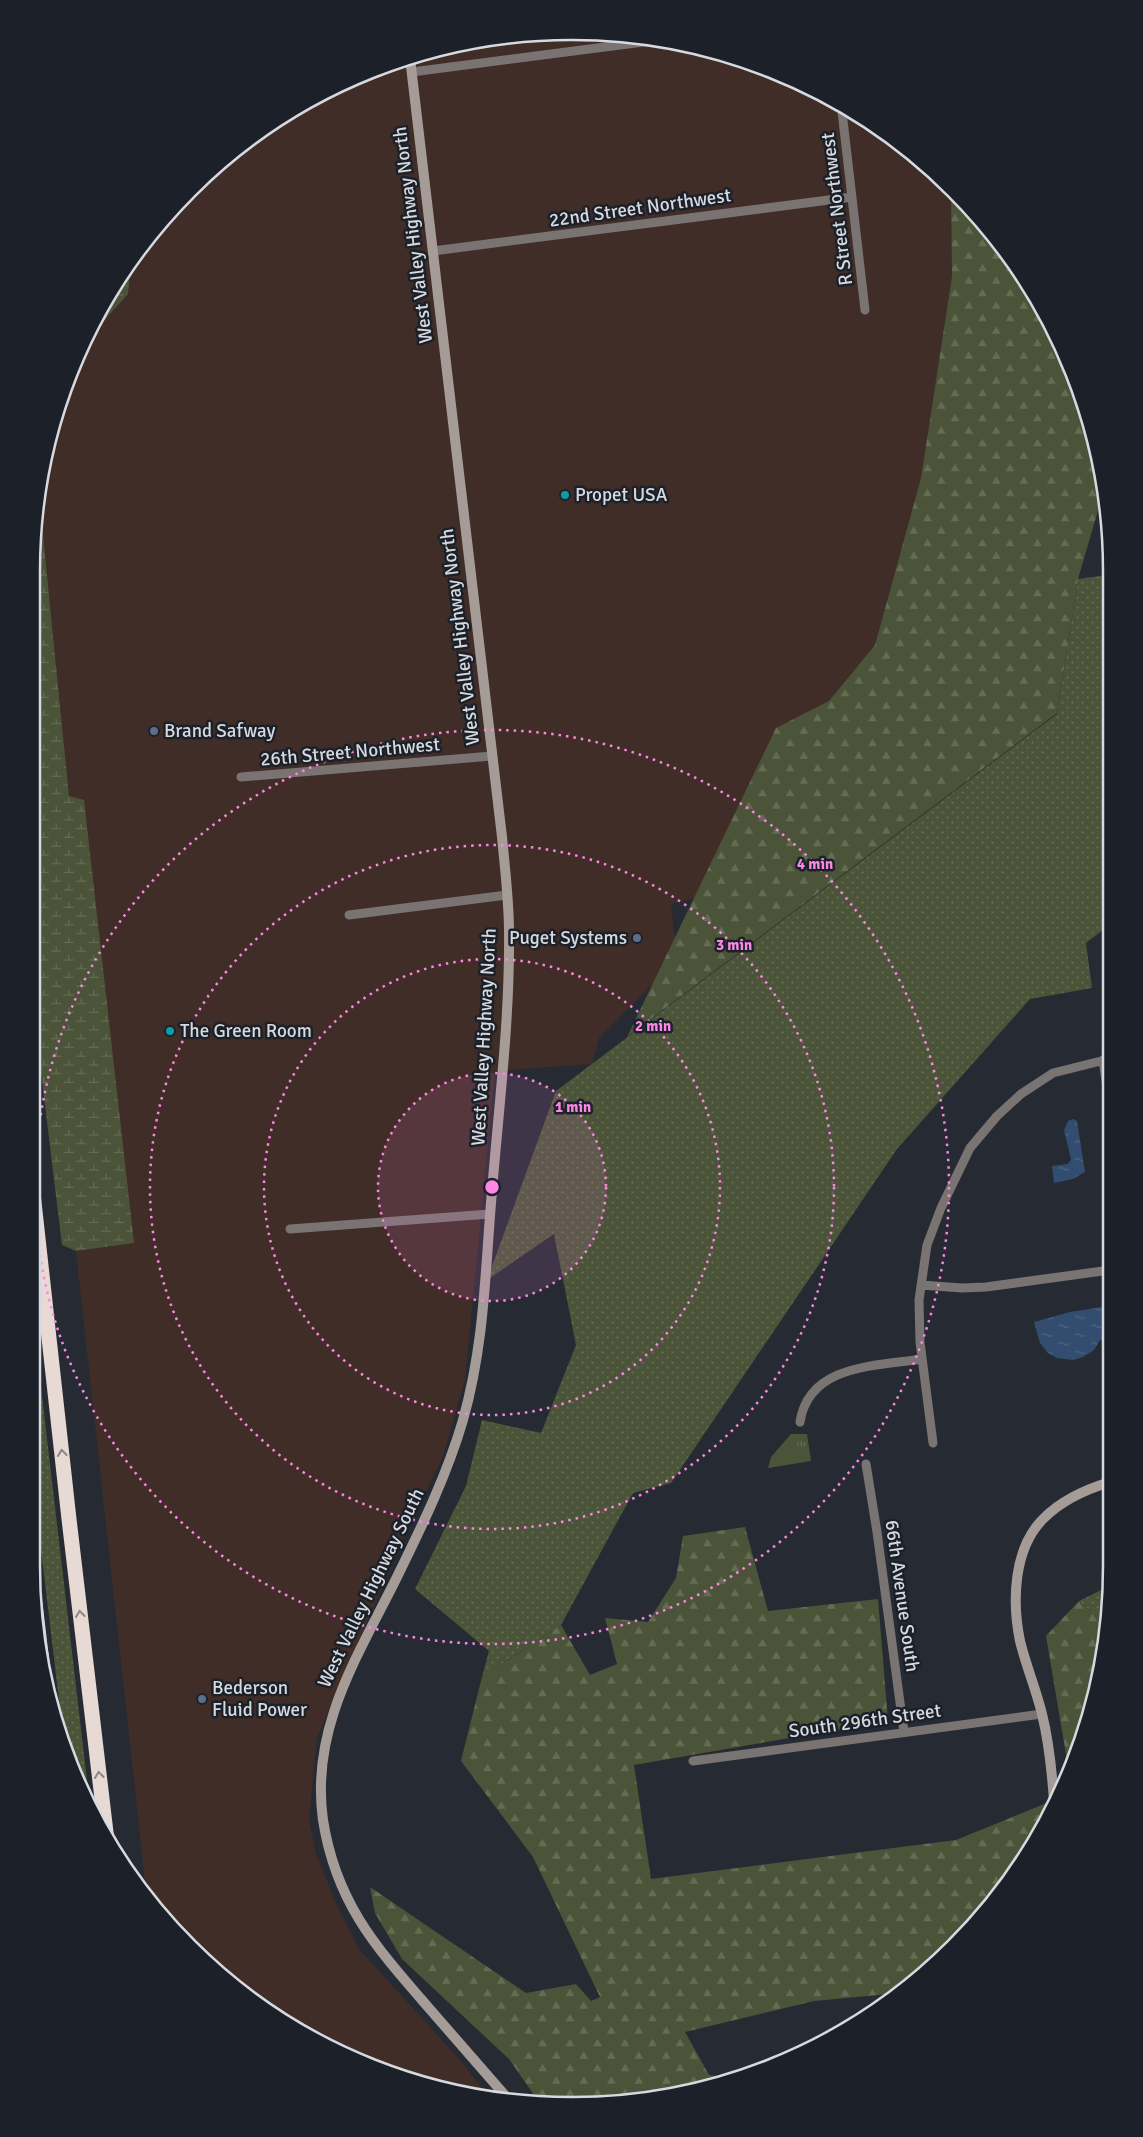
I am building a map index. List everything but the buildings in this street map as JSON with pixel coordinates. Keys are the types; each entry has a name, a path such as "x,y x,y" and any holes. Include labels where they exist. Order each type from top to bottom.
{"highway":[{"path":"40,1256 104,1819"}],"main road":[{"name":"West Valley Highway North","path":"411,65 492,756 510,930 508,994 490,1214"},
{"name":"West Valley Highway South","path":"490,1214 482,1328 464,1416 453,1453 436,1494 398,1575 347,1675 336,1703 325,1747 321,1796 326,1834 335,1871 363,1927 384,1956 502,2092"},
{"path":"1053,1790 1048,1739 1020,1639 1016,1602 1017,1581 1024,1551 1032,1533 1044,1518 1069,1500 1103,1485"}],"street":[{"path":"412,72 617,42"},
{"name":"R Street Northwest","path":"842,114 866,310"},
{"name":"22nd Street Northwest","path":"433,251 852,197"},
{"name":"26th Street Northwest","path":"241,777 492,756"},
{"path":"349,915 507,895"},
{"path":"933,1443 919,1322 921,1285 927,1245 941,1208 970,1148 997,1116 1021,1094 1053,1073 1103,1060"},
{"path":"290,1229 490,1214"},
{"path":"921,1285 962,1288 986,1287 1103,1271"},
{"path":"800,1422 802,1408 807,1400 836,1374 848,1370 922,1359"},
{"name":"66th Avenue South","path":"866,1464 904,1732"},
{"name":"South 296th Street","path":"693,1761 1042,1714"}],"shaded area":[{"path":"537,41 606,41 675,50 709,58 775,80 837,111 867,130 922,172 951,200 952,276 921,478 875,645 829,701 776,729 696,898 671,904 677,960 599,1038 592,1064 495,1071 465,1380 443,1456 395,1557 317,1738 309,1819 316,1854 336,1903 359,1949 460,2060 483,2089 434,2079 401,2069 368,2057 306,2026 248,1987 221,1965 172,1916 145,1882 76,1251 134,1243 69,796 42,527 50,468 58,434 80,368 102,322 128,294 130,276 172,221 196,196 248,150 306,111 368,80 434,58 468,50"}],"green space":[{"path":"951,200 993,248 1032,306 1063,368 1085,434 1093,468 1099,508 1078,579 1057,713 627,1037 776,728 829,701 875,645 921,478 952,276"},
{"path":"130,276 128,294 102,322"},
{"path":"42,527 69,796 84,800 134,1243 76,1251 62,1245 40,1064 40,572"},
{"path":"1103,576 1103,930 1086,943 1092,988 1030,999 897,1149 671,1483 633,1493 561,1625 482,1677 489,1651 415,1589 466,1486 482,1420 541,1433 576,1345 554,1234 487,1280 556,1091 1057,714 1078,579"},
{"path":"40,1379 88,1785 80,1769 60,1710 40,1541"},
{"path":"791,1434 807,1434 811,1461 768,1468 771,1457"},
{"path":"799,1449 800,1458 780,1461 779,1452"},
{"path":"745,1527 768,1611 878,1599 888,1721 634,1765 651,1879 956,1840 1047,1803 1013,1861 971,1916 922,1965 885,1994 814,2001 685,2032 709,2075 718,2076 709,2079 675,2087 606,2096 535,2096 509,2059 402,1959 375,1913 370,1887 526,1993 576,1984 591,2001 600,1997 533,1857 461,1761 482,1677 561,1625 590,1675 617,1664 605,1618 648,1622 676,1578 683,1536"},
{"path":"1102,1589 1100,1619 1079,1601"},
{"path":"1079,1601 1100,1619 1093,1669 1085,1703 1067,1759 1046,1636"}],"water":[{"path":"1073,1119 1077,1121 1085,1172 1073,1179 1054,1183 1052,1166 1068,1164 1071,1159 1064,1130 1068,1121"},
{"path":"1102,1307 1103,1309 1103,1340 1100,1340 1094,1350 1083,1357 1073,1360 1057,1358 1048,1353 1040,1343 1034,1322 1070,1312"}],"place":[{"name":"Propet USA","path":"565,495"},
{"name":"Brand Safway","path":"154,731"},
{"name":"Puget Systems","path":"637,938"},
{"name":"The Green Room","path":"170,1031"},
{"name":"Bederson Fluid Power","path":"202,1699"}]}
